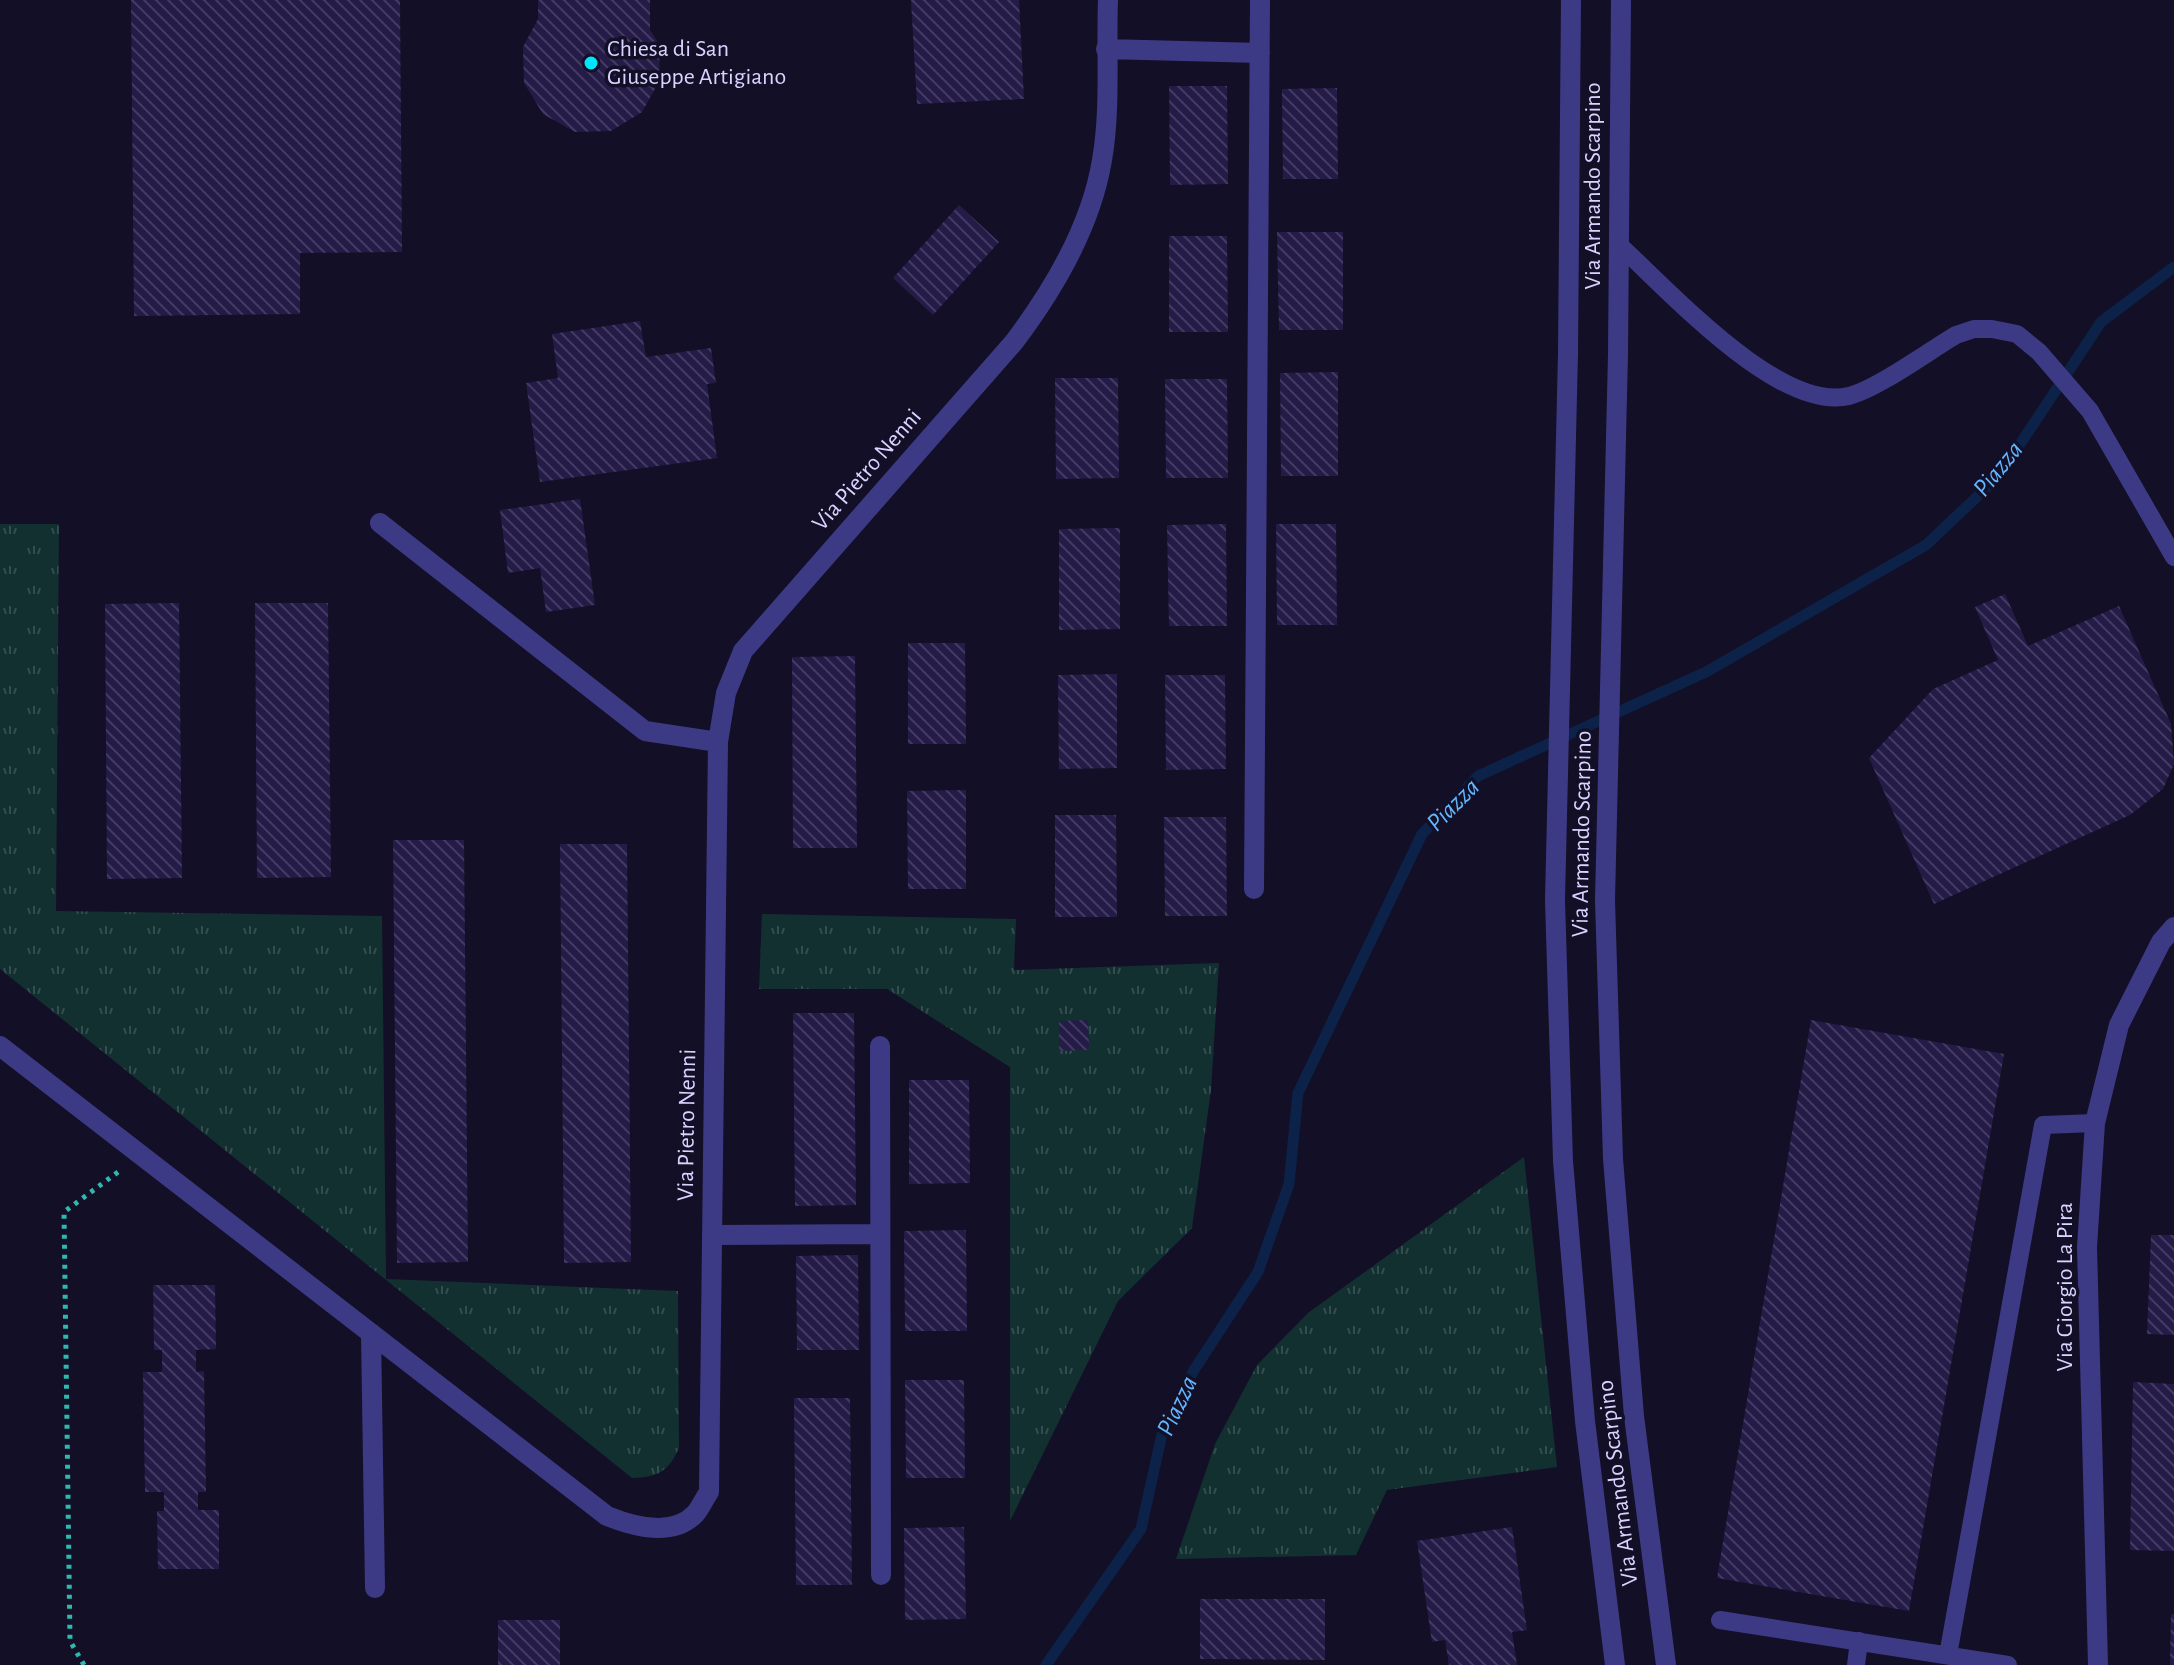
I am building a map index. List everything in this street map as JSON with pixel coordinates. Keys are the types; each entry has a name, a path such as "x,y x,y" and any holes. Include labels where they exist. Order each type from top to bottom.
{"street":[{"name":"Via Pietro Nenni","path":"0,1046 607,1516 640,1529 668,1526 693,1517 709,1492 718,742 726,693 743,651 1014,342 1043,304 1093,201 1103,158 1108,0"},
{"path":"1254,889 1260,0"},
{"name":"Via Armando Scarpino","path":"1571,0 1568,353 1555,900 1563,1161 1585,1421 1615,1665"},
{"name":"Via Armando Scarpino","path":"1621,0 1613,598 1605,900 1613,1159 1634,1416 1666,1665"},
{"path":"1106,49 1260,53"},
{"path":"380,523 645,731 718,742"},
{"name":"Via Giorgio La Pira","path":"2098,1665 2087,1247 2095,1123 2119,1025 2161,942 2174,927"},
{"path":"880,1046 881,1575"},
{"path":"712,1235 880,1234"},
{"path":"371,1333 375,1588"}],"lane":[{"path":"1619,245 1733,349 1778,382 1817,397 1854,395 1956,335 1974,329 2017,334 2039,352 2090,411 2174,557"},
{"path":"1948,1655 2043,1125 2095,1123"},
{"path":"1720,1620 2008,1665"},
{"path":"1856,1665 1859,1641"}],"path":[{"path":"84,1665 70,1641 64,1212 142,1155"}],"green space":[{"path":"0,524 59,524 56,911 382,916 386,1279 678,1291 679,1448 671,1463 661,1472 632,1478 0,969"},
{"path":"762,914 1016,919 1014,970 1219,963 1211,1090 1192,1228 1118,1301 1010,1521 1010,1067 887,989 759,989"},
{"path":"1524,1157 1557,1467 1387,1490 1356,1555 1176,1559 1215,1444 1257,1365 1308,1313"}],"building":[{"path":"131,0 400,0 402,252 300,253 300,314 134,316"},
{"name":"Chiesa di San Giuseppe Artigiano","path":"538,0 650,0 650,30 659,44 660,80 642,112 611,131 575,132 543,114 524,83 523,47 538,19"},
{"path":"911,0 1019,0 1024,99 917,104"},
{"path":"1169,86 1227,86 1228,184 1170,185"},
{"path":"1337,88 1338,179 1283,179 1282,89"},
{"path":"959,205 999,242 933,315 893,278"},
{"path":"1277,232 1343,232 1343,330 1279,330"},
{"path":"1169,236 1227,236 1228,332 1169,332"},
{"path":"640,321 646,357 711,348 716,383 707,384 717,458 540,482 526,383 558,378 552,334"},
{"path":"1338,372 1338,476 1281,476 1280,373"},
{"path":"1055,378 1118,378 1119,478 1056,479"},
{"path":"1165,379 1227,379 1228,478 1166,478"},
{"path":"580,499 595,605 546,612 540,568 508,573 500,510"},
{"path":"1226,524 1227,626 1169,626 1167,525"},
{"path":"1276,524 1336,524 1337,625 1277,625"},
{"path":"1120,528 1120,629 1059,630 1059,529"},
{"path":"2005,594 2028,646 2119,606 2171,724 2174,764 2163,789 2130,815 1934,904 1869,758 1933,689 1998,660 1975,607"},
{"path":"179,603 182,878 107,879 105,604"},
{"path":"255,603 328,603 331,877 257,878"},
{"path":"908,643 965,643 966,744 908,744"},
{"path":"855,656 857,848 793,848 792,657"},
{"path":"1117,674 1117,768 1059,769 1058,675"},
{"path":"1165,675 1225,675 1226,769 1166,770"},
{"path":"966,790 966,889 908,889 907,791"},
{"path":"1055,815 1116,815 1117,917 1055,917"},
{"path":"1164,817 1226,817 1227,916 1165,916"},
{"path":"393,840 464,840 468,1262 397,1263"},
{"path":"560,844 627,844 631,1262 564,1263"},
{"path":"793,1013 854,1013 856,1205 795,1206"},
{"path":"1088,1020 1089,1050 1059,1051 1059,1021"},
{"path":"1811,1020 2004,1054 1909,1611 1717,1578"},
{"path":"909,1080 969,1080 970,1183 909,1184"},
{"path":"966,1230 967,1331 905,1331 904,1231"},
{"path":"2151,1235 2174,1235 2174,1335 2147,1334"},
{"path":"858,1255 859,1350 797,1350 796,1256"},
{"path":"153,1285 215,1285 216,1349 196,1350 196,1372 204,1371 206,1492 198,1492 198,1510 219,1510 219,1569 158,1569 157,1511 164,1511 164,1492 145,1492 143,1372 162,1372 162,1350 154,1350"},
{"path":"905,1380 964,1380 965,1478 906,1478"},
{"path":"2133,1382 2174,1384 2174,1551 2130,1550"},
{"path":"794,1398 850,1398 852,1585 796,1585"},
{"path":"964,1527 966,1619 905,1620 904,1528"},
{"path":"1512,1527 1527,1630 1512,1632 1517,1665 1449,1665 1445,1640 1432,1642 1417,1541"},
{"path":"1200,1599 1325,1599 1325,1660 1200,1659"},
{"path":"2171,1614 2174,1614 2174,1665 2170,1665"},
{"path":"498,1620 560,1620 560,1665 498,1665"}],"waterway":[{"name":"Piazza","path":"1046,1665 1141,1529 1162,1434 1194,1370 1258,1272 1289,1184 1298,1093 1422,834 1478,776 1706,672 1926,545 1999,476 2101,322 2174,267"}],"place":[{"name":"Chiesa di San Giuseppe Artigiano","path":"591,63"}]}
